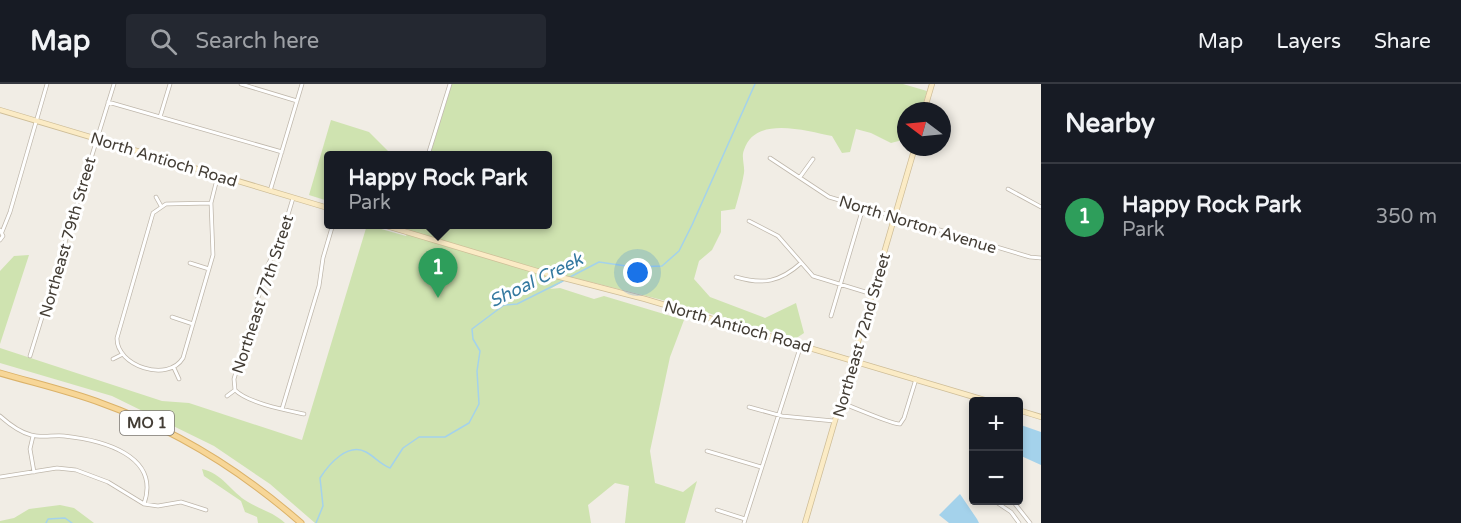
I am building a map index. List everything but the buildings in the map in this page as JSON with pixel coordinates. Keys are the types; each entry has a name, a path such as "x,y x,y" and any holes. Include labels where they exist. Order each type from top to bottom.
{"main road":[{"name":"MO 1","path":"0,373 101,403 158,428 196,447 280,504 301,523"}],"street":[{"path":"0,240 1,230 10,212 47,84"},
{"name":"Northeast 79th Street","path":"30,356 114,84"},
{"path":"160,117 170,84"},
{"path":"241,84 297,101"},
{"name":"Northeast 77th Street","path":"270,190 302,84"},
{"path":"430,151 450,84"},
{"path":"927,102 932,84"},
{"path":"108,102 282,152"},
{"name":"North Antioch Road","path":"0,110 324,207"},
{"name":"Northeast 72nd Street","path":"806,523 913,156"},
{"name":"North Norton Avenue","path":"770,158 829,197 1030,257 1041,258"},
{"path":"800,177 813,159"},
{"path":"212,203 160,206 150,217 117,338 121,355 127,361 160,371 174,368 183,358 214,248 212,203 218,175"},
{"path":"1008,189 1041,207"},
{"path":"156,197 160,206"},
{"name":"Northeast 77th Street","path":"235,390 234,379 267,267 281,238 293,198"},
{"path":"831,316 863,207"},
{"path":"749,221 778,236 813,276 872,294"},
{"path":"282,409 319,286 323,258 332,229"},
{"name":"North Antioch Road","path":"394,229 553,276 631,295 975,397"},
{"path":"190,263 209,269"},
{"path":"736,277 755,283 778,280 801,263"},
{"path":"765,282 765,289"},
{"path":"172,317 193,324"},
{"path":"717,510 745,521 801,345"},
{"path":"114,359 121,355"},
{"path":"174,368 179,379"},
{"path":"841,403 871,412 888,423 900,424 916,379"},
{"path":"227,396 235,390 241,395 304,414"},
{"path":"749,407 777,415 836,422"},
{"path":"1023,412 1041,417"},
{"path":"0,416 13,427 33,436 74,437 133,456 142,466 147,478 144,504"},
{"path":"33,436 30,449 34,472"},
{"path":"708,451 761,467"},
{"path":"0,477 57,468 91,474 144,504 158,506 181,502 206,510"},
{"path":"999,505 1011,513 1019,523"},
{"path":"1011,513 1017,507 1030,523"}],"green space":[{"path":"452,84 903,84 927,91 924,102 897,102 897,141 891,143 871,133 856,129 850,152 842,153 832,136 782,128 759,132 750,139 744,150 744,173 735,209 721,211 721,232 712,250 699,261 694,279 710,297 765,318 796,303 804,333 795,339 678,304 571,277 550,289 560,288 594,299 604,296 684,320 670,357 650,451 655,483 683,492 697,481 685,523 625,523 629,486 615,483 588,505 591,523 315,523 270,484 214,446 112,396 0,363 0,348 162,401 189,403 302,440 366,229 381,229 406,236 409,229 552,229 552,151 431,151"},
{"path":"331,120 369,132 388,151 324,151 324,200 309,195"},
{"path":"29,255 0,344 0,271 14,256"},
{"path":"202,469 215,474 242,498 285,523 258,523 257,517 245,512 241,501 204,476"},
{"path":"60,505 74,508 94,523 0,523 0,521 14,518 29,509"}],"water":[{"path":"1023,426 1041,432 1041,465 1023,457"},
{"path":"960,494 979,523 949,523 939,515"}],"waterway":[{"name":"Shoal Creek","path":"570,277 599,262 633,267 662,266 679,251 755,84"},
{"name":"Shoal Creek","path":"316,523 323,506 320,478 328,467 346,452 352,450 366,452 390,468 403,448 419,437 445,437 469,423 479,404 477,371 480,351 473,339 472,329 504,305 517,304 563,281"},
{"name":"Shoal Creek","path":"46,523 48,519 65,518 72,523"}],"place":[{"name":"Happy Rock Park","path":"438,298"}]}
